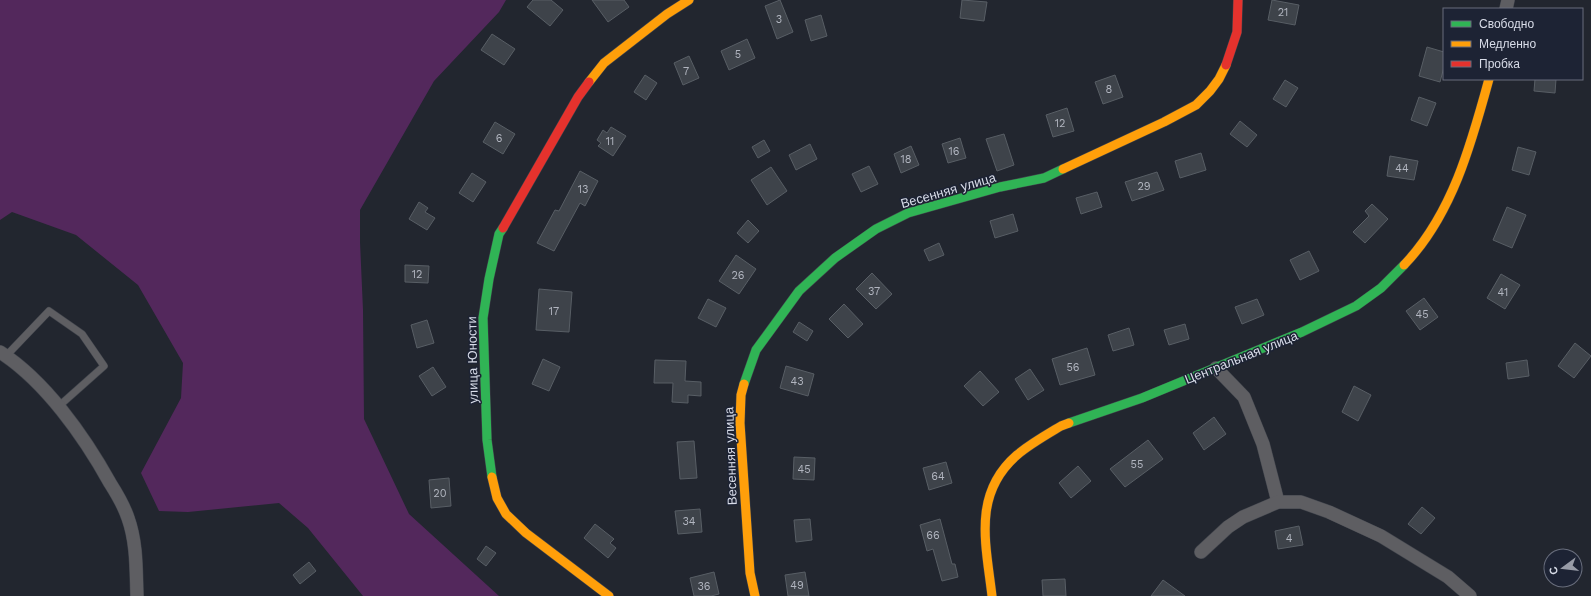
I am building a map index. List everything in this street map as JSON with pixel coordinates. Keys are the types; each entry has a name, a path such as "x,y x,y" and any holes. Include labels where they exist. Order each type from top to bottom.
{"street":[{"name":"улица Юности","path":"609,596 526,533 506,514 497,498 492,479 487,440 483,318 489,279 499,234 578,97 604,63 667,14 688,0"},
{"name":"Весенняя улица","path":"755,596 749,565 740,424 741,395 747,372 756,350 799,291 836,258 870,233 908,212 1000,187 1044,178 1157,126 1196,105 1219,79 1229,57 1237,32 1238,0"},
{"name":"Центральная улица","path":"992,596 984,532 986,511 989,495 1000,473 1017,455 1061,426 1142,398 1302,332 1356,306 1381,288 1414,254 1443,212 1474,133 1489,80"},
{"path":"3,354 21,368 59,406 103,470 128,518 135,543 137,596"},
{"path":"1216,368 1244,397 1263,444 1278,502"},
{"path":"1201,552 1228,527 1243,517 1278,502 1301,502 1329,512 1381,536 1448,577 1470,596"}],"lane":[{"path":"3,354 49,311 82,334 104,366 59,406"}],"shaded area":[{"path":"0,0 506,0 499,12 434,81 360,210 364,419 409,514 499,596 363,596 308,528 279,503 188,512 159,511 141,473 181,398 183,363 138,285 76,235 12,212 0,220"}],"building":[{"path":"533,0 551,0 563,10 550,26 527,7"},
{"path":"592,0 624,0 629,7 608,22"},
{"path":"780,0 793,32 777,39 765,6"},
{"path":"962,0 987,2 984,21 960,18"},
{"path":"1272,0 1299,5 1295,25 1268,20"},
{"path":"821,15 827,36 811,41 805,20"},
{"path":"492,34 515,49 504,65 481,50"},
{"path":"747,39 755,58 729,70 721,51"},
{"path":"1427,47 1443,52 1443,71 1440,82 1419,76"},
{"path":"689,56 699,78 683,85 674,63"},
{"path":"645,75 657,83 646,100 634,92"},
{"path":"1115,75 1123,97 1103,104 1095,82"},
{"path":"1285,80 1298,88 1286,107 1273,99"},
{"path":"1535,80 1556,80 1555,93 1534,91"},
{"path":"1419,97 1436,103 1427,126 1411,120"},
{"path":"1067,108 1074,131 1053,137 1046,115"},
{"path":"1240,121 1257,135 1247,147 1230,134"},
{"path":"495,122 515,134 503,154 483,142"},
{"path":"611,127 626,136 613,156 598,146 601,143 597,140 603,130 607,133"},
{"path":"1004,134 1014,165 997,171 986,139"},
{"path":"960,138 966,158 948,163 942,144"},
{"path":"764,140 770,151 758,158 752,147"},
{"path":"810,144 817,159 796,170 789,155"},
{"path":"911,146 919,165 901,173 894,154"},
{"path":"1518,147 1536,152 1529,175 1512,170"},
{"path":"1201,153 1206,170 1180,178 1175,161"},
{"path":"1390,156 1418,161 1414,180 1387,176"},
{"path":"869,166 878,184 861,192 852,174"},
{"path":"771,167 787,191 767,205 751,180"},
{"path":"580,171 598,181 585,206 580,203 554,251 537,243 555,210 559,211"},
{"path":"1157,172 1164,190 1132,201 1125,182"},
{"path":"472,173 486,182 473,202 459,193"},
{"path":"1097,192 1102,207 1081,214 1076,198"},
{"path":"419,202 428,208 425,212 435,218 427,230 409,219"},
{"path":"1372,204 1388,219 1365,243 1353,232 1369,216 1365,211"},
{"path":"1507,207 1526,215 1512,248 1493,240"},
{"path":"1013,214 1018,231 995,238 990,221"},
{"path":"748,220 759,231 748,243 737,233"},
{"path":"939,243 944,255 929,261 924,250"},
{"path":"1309,251 1319,271 1300,280 1290,260"},
{"path":"736,255 756,269 739,294 719,281"},
{"path":"405,265 429,266 428,283 405,282"},
{"path":"872,273 892,294 876,309 856,289"},
{"path":"1501,274 1520,285 1505,309 1487,298"},
{"path":"539,289 572,292 569,332 536,330"},
{"path":"1424,298 1438,317 1420,330 1406,311"},
{"path":"708,299 726,308 716,327 698,318"},
{"path":"1257,299 1264,315 1242,324 1235,307"},
{"path":"844,304 863,324 848,338 829,319"},
{"path":"427,320 434,343 417,348 411,325"},
{"path":"799,322 813,331 807,341 793,332"},
{"path":"1185,324 1189,339 1169,345 1164,330"},
{"path":"1129,328 1134,345 1113,351 1108,335"},
{"path":"1575,343 1591,356 1574,378 1558,366"},
{"path":"1087,348 1095,375 1060,385 1052,359"},
{"path":"543,359 560,367 549,391 532,384"},
{"path":"655,360 686,361 685,381 701,382 701,396 688,395 688,403 672,402 673,383 654,383"},
{"path":"1527,360 1529,376 1508,379 1506,363"},
{"path":"786,366 814,374 808,396 780,388"},
{"path":"433,367 446,387 432,396 419,376"},
{"path":"1030,369 1044,390 1028,400 1015,379"},
{"path":"980,371 999,392 983,406 964,386"},
{"path":"1354,386 1371,395 1358,421 1342,412"},
{"path":"1214,417 1226,434 1204,450 1193,433"},
{"path":"1148,440 1163,459 1125,487 1110,469"},
{"path":"694,441 697,478 680,479 677,442"},
{"path":"794,457 815,458 814,480 793,479"},
{"path":"946,462 952,483 929,490 923,468"},
{"path":"1078,466 1091,481 1071,498 1059,483"},
{"path":"449,478 451,506 431,508 429,480"},
{"path":"1422,507 1435,518 1421,534 1408,524"},
{"path":"700,509 702,532 678,534 675,511"},
{"path":"810,519 812,540 796,542 794,520"},
{"path":"940,519 952,564 955,564 958,577 942,581 933,549 927,551 920,525"},
{"path":"595,524 614,539 610,543 616,548 608,558 584,538"},
{"path":"1299,526 1303,545 1278,549 1275,531"},
{"path":"486,546 496,553 486,566 477,559"},
{"path":"309,562 316,571 300,584 293,575"},
{"path":"714,572 719,594 711,596 694,596 690,578"},
{"path":"805,572 809,596 788,596 785,575"},
{"path":"1065,579 1066,596 1043,596 1042,580"},
{"path":"1163,580 1185,596 1151,596"}],"traffic: fast":[{"path":"744,384 756,350 799,291 835,258 876,229 908,213 1000,187 1044,178 1063,169"},
{"path":"492,477 487,440 483,318 489,279 499,234 503,228"},
{"path":"1069,423 1142,398 1302,332 1356,306 1381,288 1404,265"}],"traffic: slow":[{"path":"589,82 604,63 667,14 689,0"},
{"path":"1063,169 1164,122 1196,105 1210,91 1219,79 1226,65"},
{"path":"1404,265 1421,245 1435,224 1458,178 1475,129 1489,80"},
{"path":"744,384 741,395 740,423 750,573 755,596"},
{"path":"992,596 985,539 985,521 993,486 1003,470 1017,455 1044,436 1069,423"},
{"path":"492,477 497,498 506,514 526,533 609,596"}],"traffic: jam":[{"path":"1226,65 1237,32 1238,0"},
{"path":"503,228 578,97 589,82"}]}
